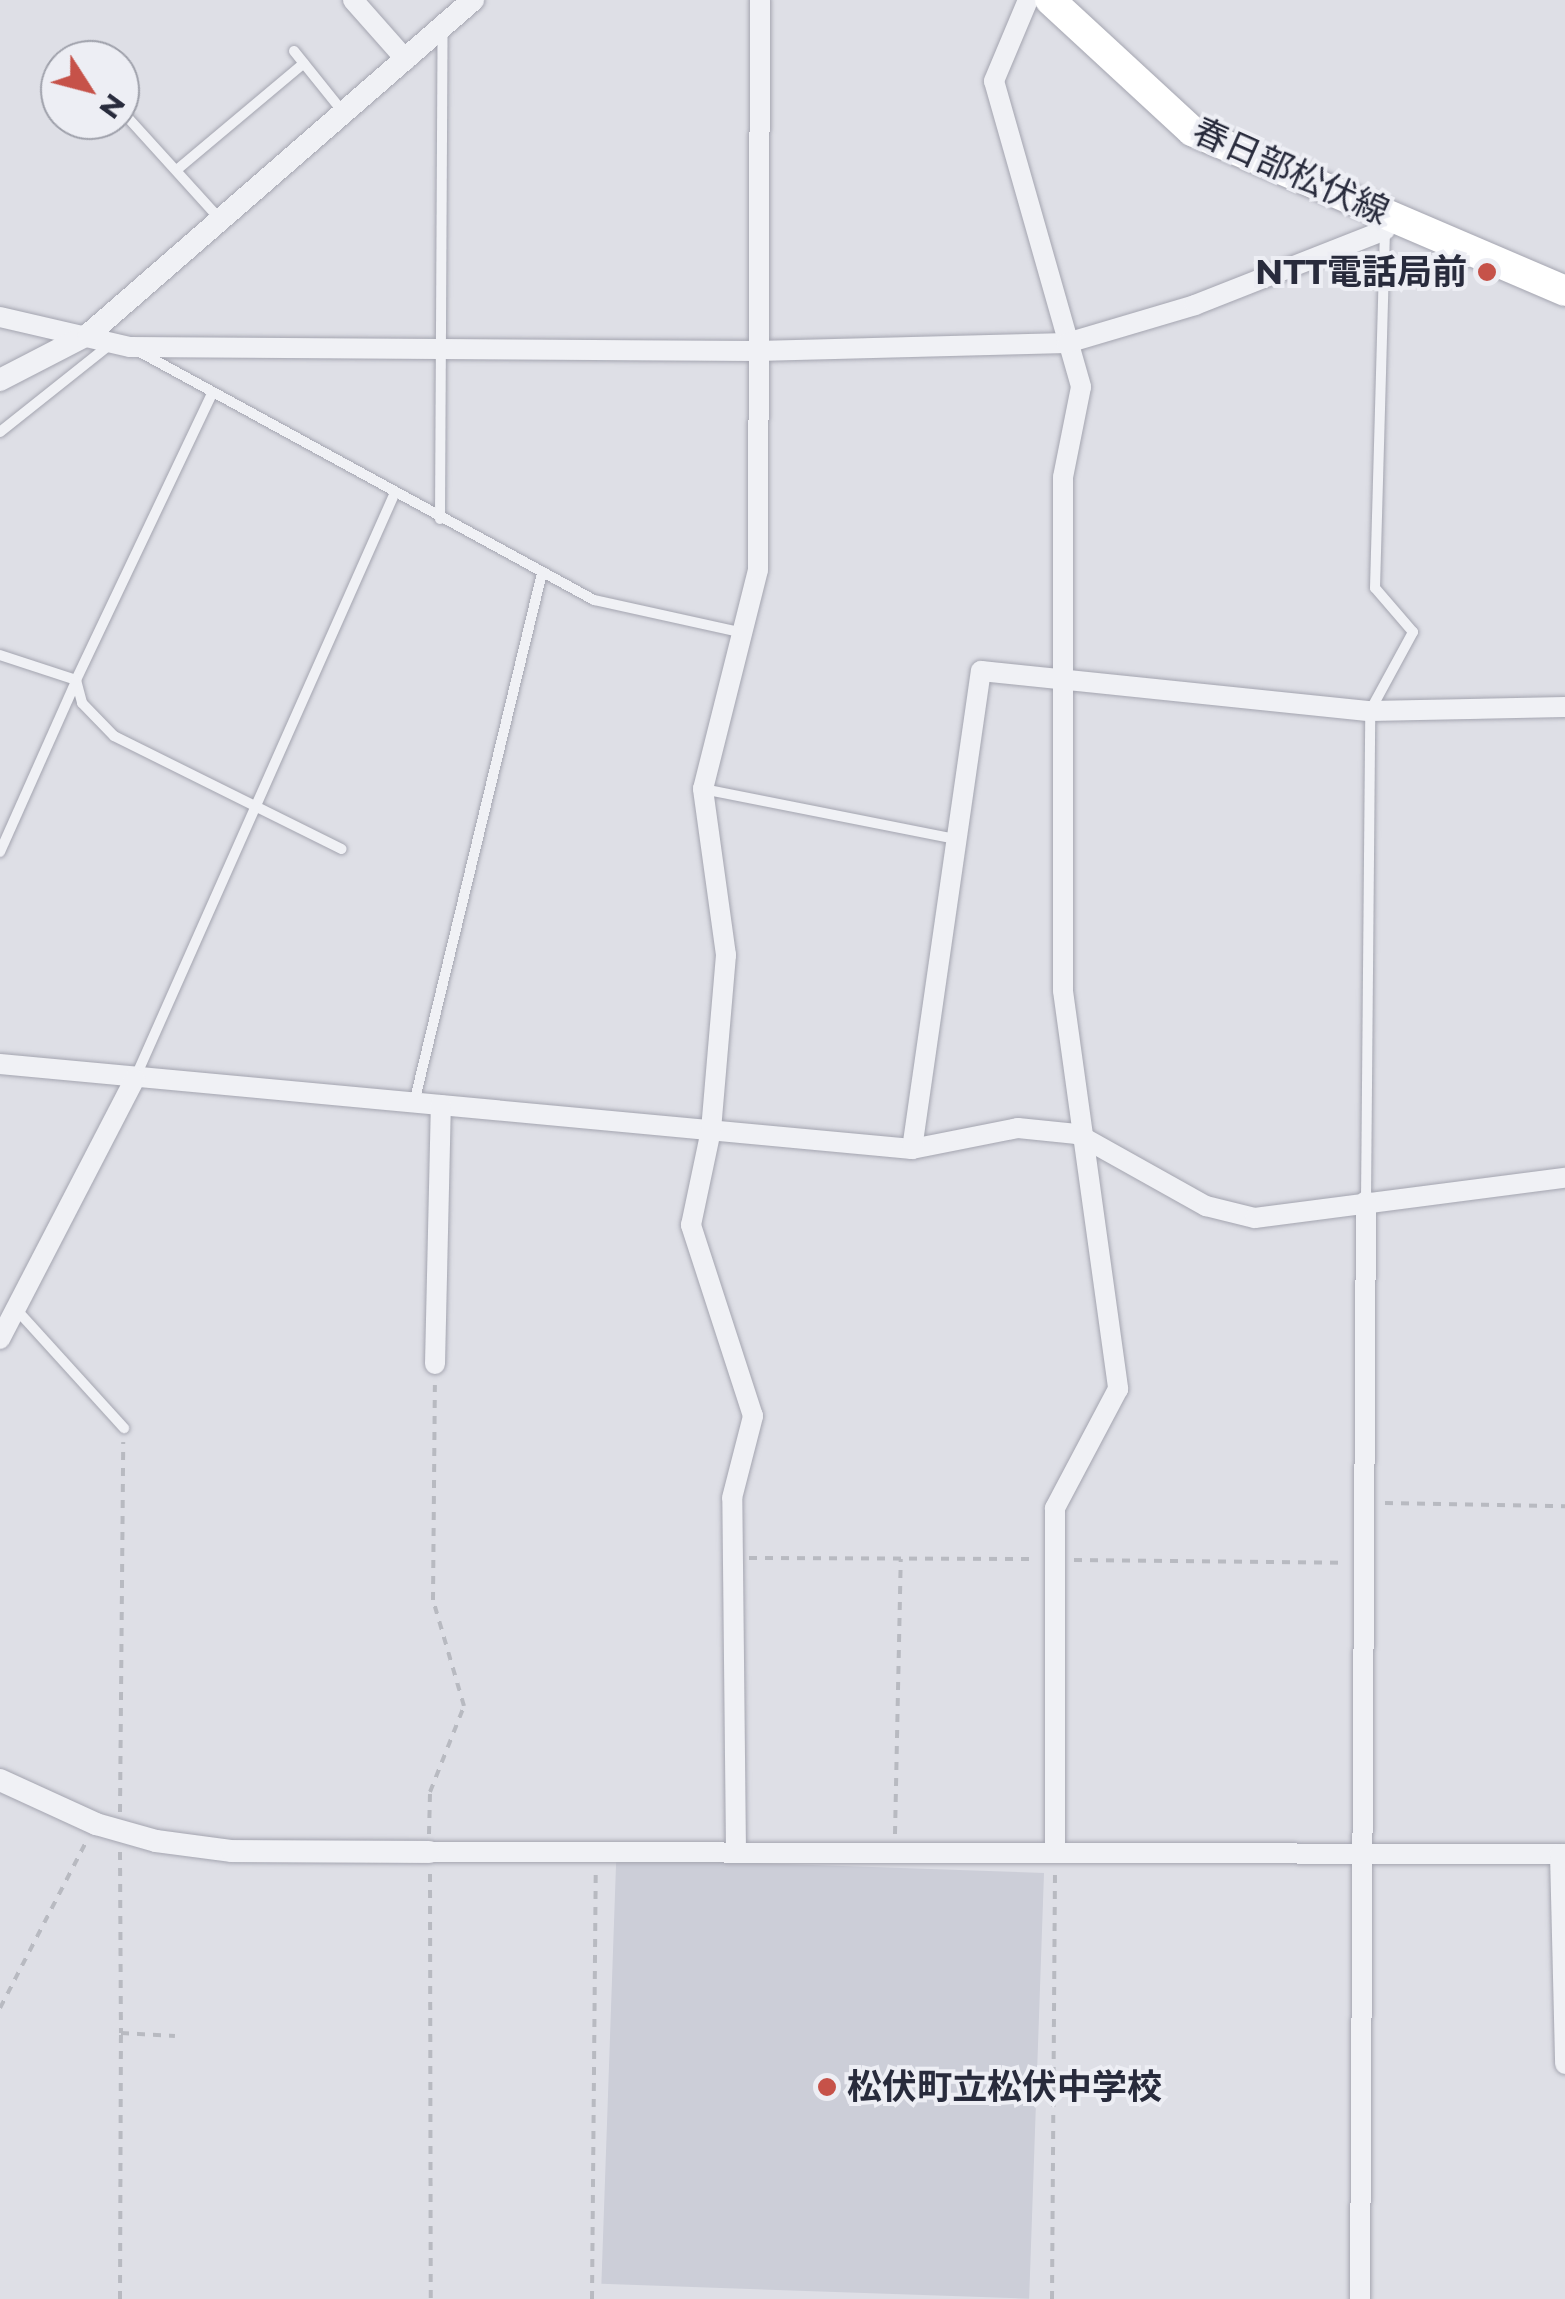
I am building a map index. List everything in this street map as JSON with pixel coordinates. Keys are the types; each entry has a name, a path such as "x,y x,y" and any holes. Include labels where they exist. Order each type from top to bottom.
{"main road":[{"name":"春日部松伏線","path":"1050,0 1192,130 1385,222 1565,291"}],"street":[{"path":"353,0 406,60"},
{"path":"0,380 89,334 473,0"},
{"path":"736,1851 732,1498 753,1416 691,1225 711,1130 726,955 703,789 758,570 760,0"},
{"path":"1028,0 994,82 1081,387 1063,477 1063,991 1077,1134 1118,1389 1055,1508 1055,1850"},
{"path":"0,303 8,318 89,334 121,345 444,344 757,351 1067,343 1195,305 1385,222"},
{"path":"912,1149 951,838 981,672 1064,677 1370,710 1565,707"},
{"path":"0,1064 912,1149 1018,1128 1077,1134 1206,1206 1255,1218 1565,1178"},
{"path":"0,1339 134,1079"},
{"path":"435,1364 441,1105"},
{"path":"1360,2299 1366,1202"},
{"path":"0,1780 120,1832 232,1851 1055,1850 1363,1858 1562,1854 1565,2064"}],"lane":[{"path":"440,518 443,26"},
{"path":"294,50 344,112"},
{"path":"179,168 304,63"},
{"path":"140,129 179,168 220,219"},
{"path":"1366,1202 1370,710 1413,632 1375,588 1385,222"},
{"path":"0,432 121,345 393,497 594,600 740,632"},
{"path":"0,852 76,680 212,393"},
{"path":"134,1079 393,497"},
{"path":"414,1102 542,572"},
{"path":"0,656 76,680"},
{"path":"76,680 82,703 114,736 342,849"},
{"path":"703,789 951,838"},
{"path":"16,1309 124,1428"}],"path":[{"path":"430,2299 430,1792 464,1706 433,1600 435,1364"},
{"path":"120,2299 124,1428"},
{"path":"1365,1502 1565,1506"},
{"path":"895,1850 901,1558"},
{"path":"0,2008 96,1824"},
{"path":"1052,2299 1055,1850"},
{"path":"592,2299 596,1852"},
{"path":"121,2033 175,2036"}],"shaded area":[{"name":"松伏町立松伏中学校","path":"616,1858 1044,1873 1029,2299 601,2284"}],"place":[{"name":"NTT電話局前","path":"1487,272"},
{"name":"松伏町立松伏中学校","path":"827,2087"}]}
